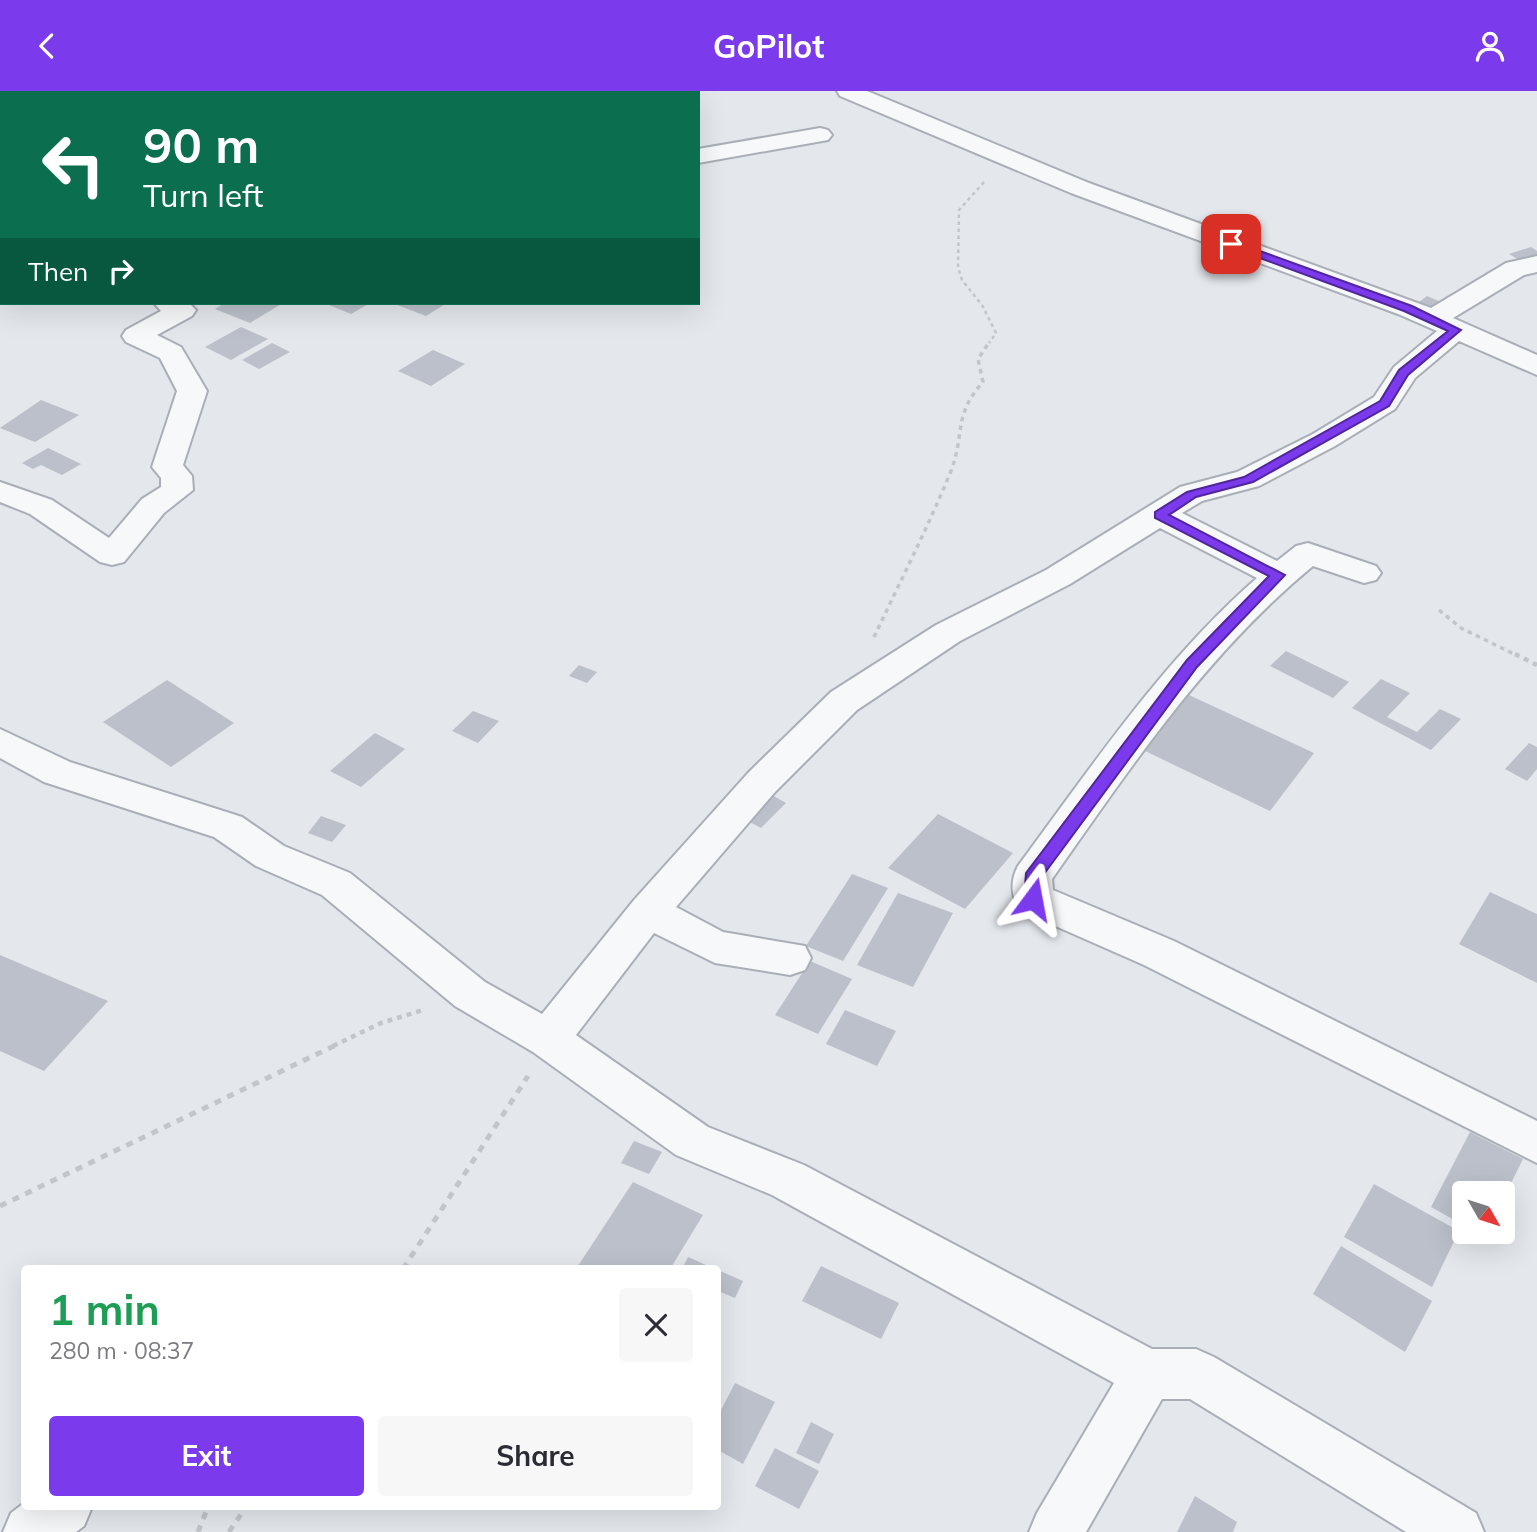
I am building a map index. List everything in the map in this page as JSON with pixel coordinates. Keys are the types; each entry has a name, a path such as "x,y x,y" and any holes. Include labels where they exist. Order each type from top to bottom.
{"street":[{"path":"848,91 1013,161 1444,325 1537,366"},
{"path":"700,156 820,135"},
{"path":"548,1039 648,911 762,782 844,701 948,633 1058,577 1191,494 1248,479 1385,403 1404,373 1444,325 1515,269 1537,264"},
{"path":"0,491 41,507 113,555 153,506 177,490 176,476 167,467 192,391 171,353 136,336 182,310 171,305"},
{"path":"1160,515 1278,575"},
{"path":"1364,573 1307,553 1278,575 1192,663 1121,755 1032,877 1033,899 1159,953 1537,1143"},
{"path":"0,742 57,772 228,827 270,856 336,884 470,994 548,1039 692,1141 788,1180 1148,1374 1196,1374 1457,1532"},
{"path":"648,911 715,947 790,958"},
{"path":"1056,1532 1148,1374"},
{"path":"30,1532 61,1510"}],"path":[{"path":"844,701 953,466 957,429 967,398 983,381 978,359 996,333 982,305 962,280 958,267 959,210 980,185 1013,161"},
{"path":"1439,610 1461,628 1537,665"},
{"path":"0,1206 381,1023 470,994"},
{"path":"406,1265 520,1093 548,1039"},
{"path":"198,1532 207,1510"},
{"path":"229,1532 244,1510"}],"building":[{"path":"1531,247 1537,251 1537,256 1521,261 1509,254"},
{"path":"1427,296 1441,302 1429,310 1415,305"},
{"path":"222,305 280,305 250,323 215,309"},
{"path":"329,305 367,305 351,314"},
{"path":"397,305 444,305 426,316"},
{"path":"241,327 268,339 231,360 205,347"},
{"path":"272,343 290,352 259,369 242,360"},
{"path":"433,350 465,364 431,386 398,371"},
{"path":"41,400 79,415 35,442 0,428"},
{"path":"48,448 81,464 62,475 41,465 33,469 22,463"},
{"path":"1286,651 1349,682 1333,698 1270,666"},
{"path":"579,665 597,672 587,683 569,676"},
{"path":"1381,679 1410,693 1387,717 1417,732 1440,709 1461,719 1431,750 1352,708"},
{"path":"167,680 234,723 171,767 103,722"},
{"path":"1189,695 1314,753 1270,811 1143,750"},
{"path":"473,711 499,721 478,743 452,731"},
{"path":"375,733 405,749 361,787 330,771"},
{"path":"1529,743 1537,747 1537,769 1527,781 1505,769"},
{"path":"772,795 786,803 761,828 746,820"},
{"path":"938,814 1013,853 965,909 888,868"},
{"path":"321,816 346,825 332,842 308,833"},
{"path":"852,874 888,888 843,961 806,946"},
{"path":"1490,892 1537,914 1537,983 1459,944"},
{"path":"898,893 953,913 913,987 857,965"},
{"path":"0,955 108,1001 44,1071 0,1051"},
{"path":"810,961 852,979 818,1034 775,1015"},
{"path":"845,1010 896,1031 877,1066 826,1044"},
{"path":"1470,1132 1523,1159 1512,1181 1452,1181 1452,1219 1431,1207"},
{"path":"634,1141 662,1152 649,1174 621,1163"},
{"path":"633,1182 703,1215 672,1265 579,1265"},
{"path":"1374,1184 1452,1227 1453,1244 1432,1287 1344,1237"},
{"path":"1341,1246 1432,1301 1405,1352 1313,1294"},
{"path":"688,1257 706,1265 684,1265"},
{"path":"821,1266 899,1303 881,1339 802,1301"},
{"path":"721,1271 743,1281 735,1298 721,1292"},
{"path":"735,1383 775,1402 743,1464 721,1452 721,1410"},
{"path":"811,1422 834,1434 819,1464 796,1453"},
{"path":"775,1448 819,1471 799,1509 755,1486"},
{"path":"1195,1496 1237,1522 1233,1532 1177,1532"}],"route":[{"path":"1033,899 1032,877 1121,755 1192,663 1278,575 1160,515 1191,494 1248,479 1324,440 1385,403 1404,373 1456,330 1408,308 1231,244"}]}
